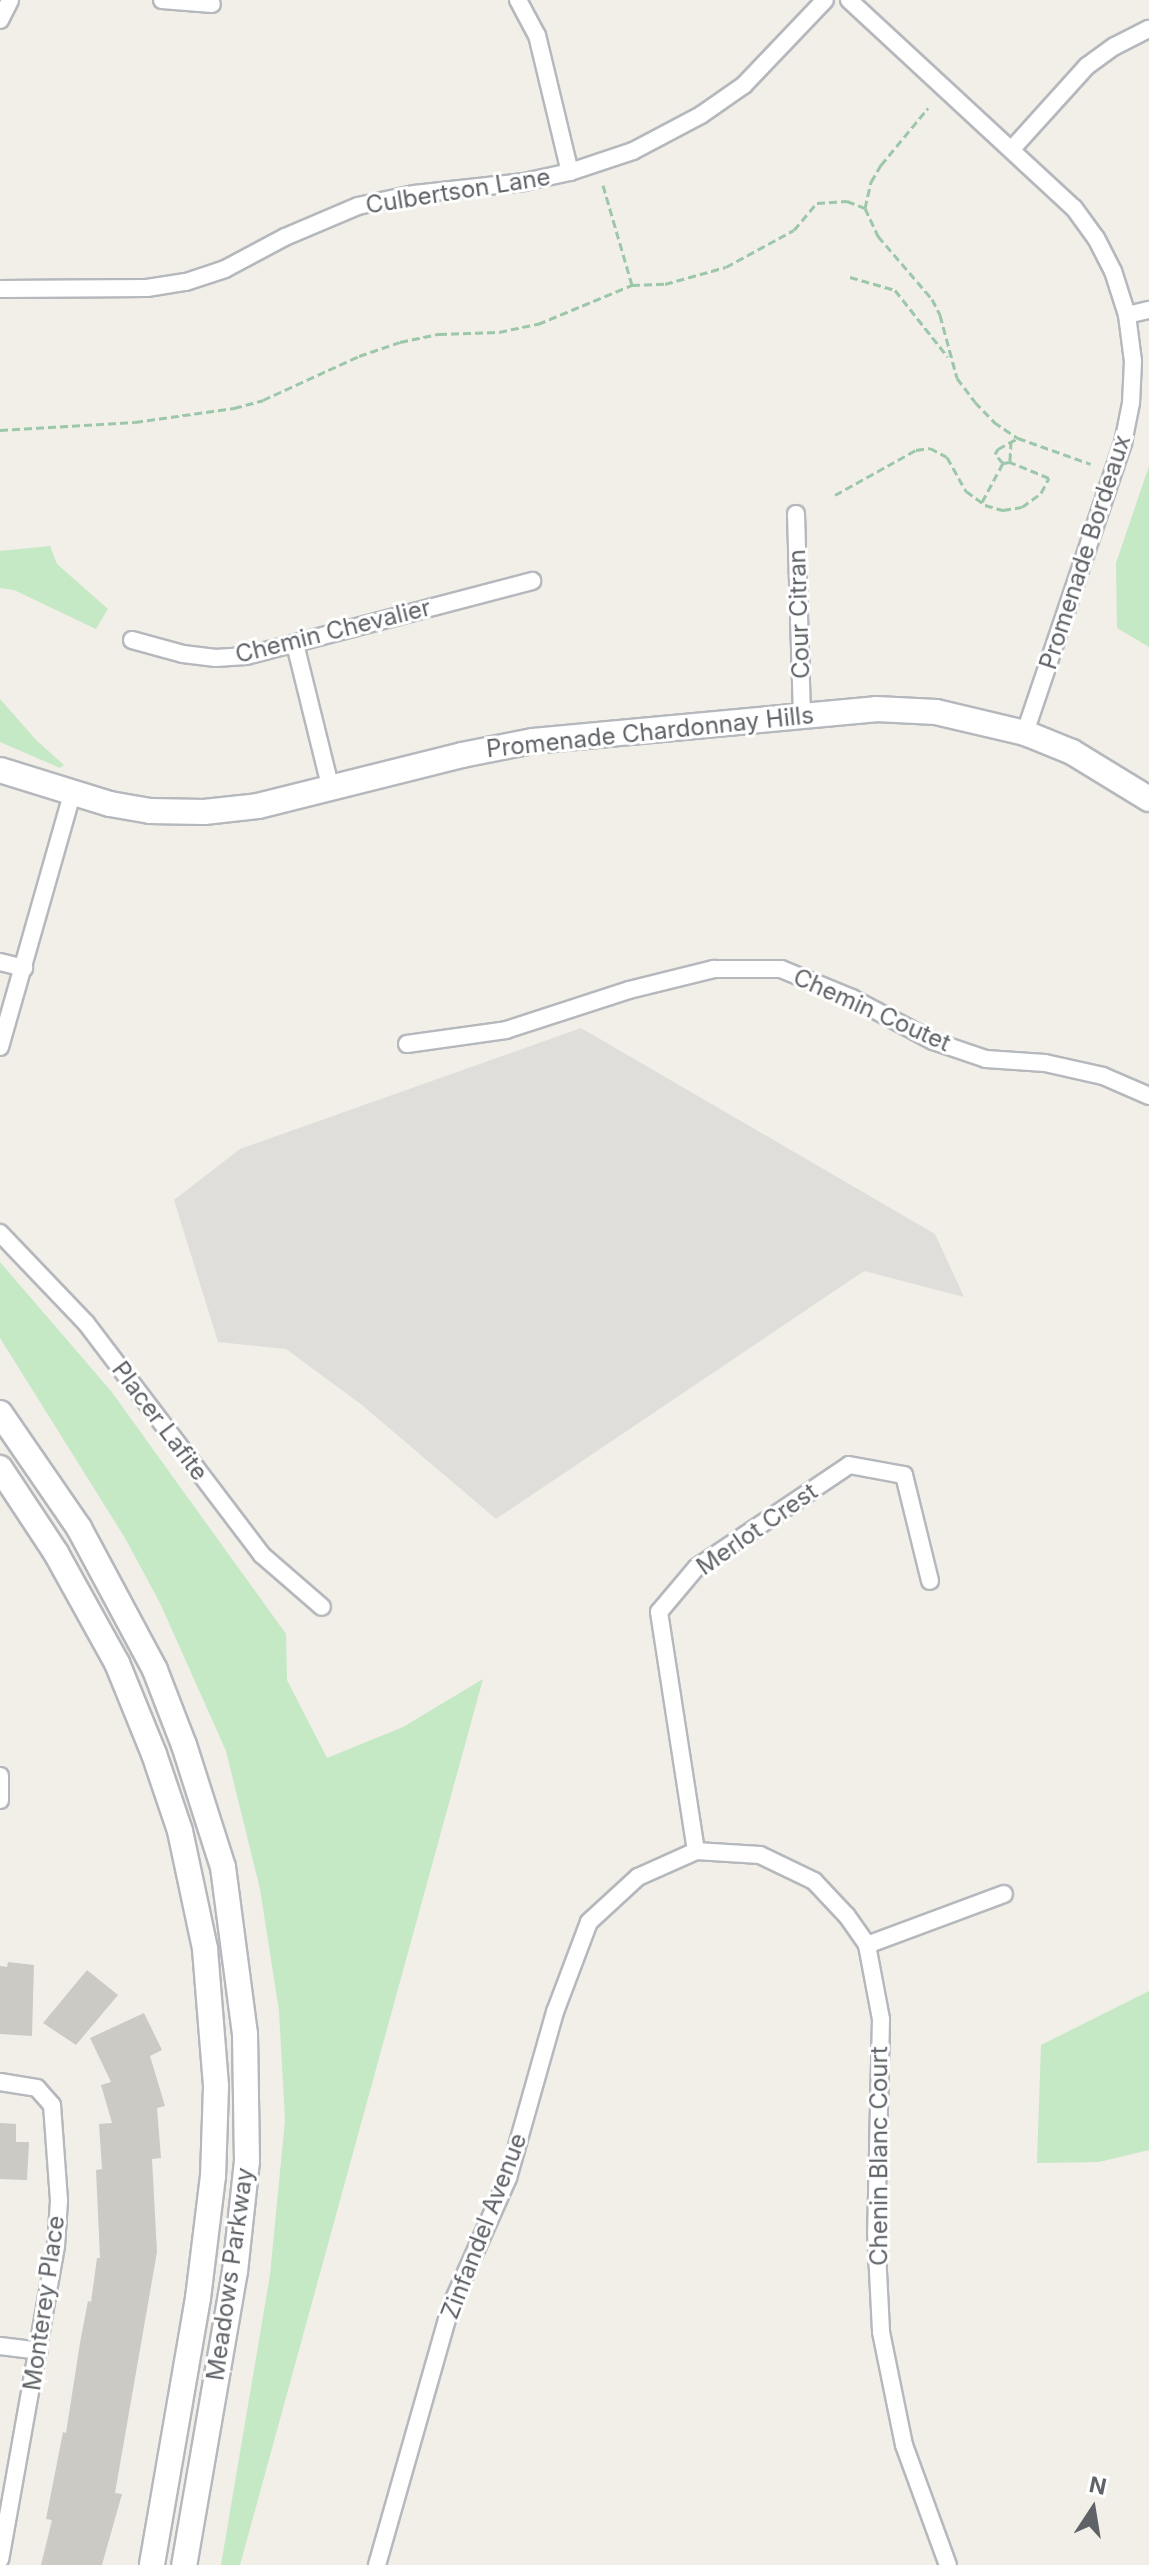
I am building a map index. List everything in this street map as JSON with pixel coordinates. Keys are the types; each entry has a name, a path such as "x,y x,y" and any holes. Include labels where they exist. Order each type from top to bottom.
{"main road":[{"name":"Promenade Chardonnay Hills","path":"0,770 72,795 150,811 204,812 258,806 462,755 533,741 876,709 936,712 1025,733 1072,752 1149,799"},
{"name":"Meadows Parkway","path":"0,1413 79,1528 149,1658 172,1708 223,1867 245,2034 247,2161 235,2271 184,2565"},
{"name":"Meadows Parkway","path":"0,1468 83,1598 135,1704 180,1831 205,1949 216,2087 213,2176 198,2298 152,2565"}],"street":[{"path":"0,20 10,0"},
{"path":"162,0 212,4"},
{"path":"518,0 537,35 554,95 570,172"},
{"name":"Culbertson Lane","path":"0,289 147,288 186,282 225,269 285,237 358,206 414,194 524,182 570,172 633,151 701,115 744,85 825,0"},
{"name":"Promenade Bordeaux","path":"849,0 1074,208 1096,238 1113,271 1127,315 1133,361 1131,403 1123,443 1025,733"},
{"path":"1012,149 1087,66 1149,29"},
{"path":"1127,315 1149,310"},
{"name":"Cour Citran","path":"796,514 802,714"},
{"name":"Chemin Chevalier","path":"132,640 183,654 216,658 246,656 532,581"},
{"path":"295,644 331,789"},
{"path":"0,1047 72,795"},
{"path":"0,962 24,968"},
{"name":"Chemin Coutet","path":"407,1044 506,1030 629,990 714,969 781,969 852,998 933,1041 986,1059 1045,1063 1103,1076 1149,1096"},
{"name":"Placer Lafite","path":"0,1233 86,1323 262,1555 322,1607"},
{"name":"Merlot Crest","path":"696,1851 659,1612 696,1568 849,1465 904,1475 930,1581"},
{"name":"Chenin Blanc Court","path":"696,1851 760,1855 814,1881 847,1916 867,1945 881,2019 876,2232 881,2332 904,2445 948,2565"},
{"name":"Zinfandel Avenue","path":"377,2565 451,2306 508,2178 555,2012 589,1922 638,1877 696,1851"},
{"path":"867,1945 1004,1894"},
{"name":"Monterey Place","path":"0,2082 37,2088 52,2105 59,2201 56,2246 39,2351 0,2559"},
{"path":"0,2346 39,2351"}],"path":[{"path":"928,108 881,165 871,182 865,208 878,236 932,299 940,315 957,378 975,402 994,422 1018,438 1091,464"},
{"path":"603,185 632,285"},
{"path":"0,430 135,422 234,408 263,400 359,356 400,342 439,334 499,332 538,324 632,285 665,284 726,267 794,230 817,203 835,199 865,208"},
{"path":"850,277 895,290 950,360"},
{"path":"1003,463 995,454 1018,438"},
{"path":"1010,462 1011,441"},
{"path":"835,495 916,450 930,448 947,457 966,491 982,503 1003,510 1022,507 1047,486 1049,478 1010,462 1003,463"},
{"path":"982,503 1003,463"}],"shaded area":[{"path":"581,1028 935,1234 964,1297 864,1271 496,1519 362,1405 286,1349 218,1342 174,1200 240,1149"}],"green space":[{"path":"1149,466 1149,647 1117,628 1116,563"},
{"path":"50,546 57,564 108,609 96,629 14,590 0,588 0,551"},
{"path":"0,699 37,741 64,765 60,768 0,742"},
{"path":"0,1262 111,1391 286,1634 287,1680 327,1758 403,1727 483,1679 240,2565 221,2565 270,2275 285,2120 279,2011 260,1889 226,1751 160,1603 125,1538 0,1338"},
{"path":"1149,1991 1149,2150 1099,2162 1037,2163 1041,2045"}],"building":[{"path":"8,1962 34,1965 32,2036 0,2034 0,1966 7,1967"},
{"path":"87,1970 118,1995 76,2045 43,2023"},
{"path":"144,2013 162,2050 150,2056 165,2106 157,2108 161,2158 152,2159 157,2252 115,2493 122,2494 102,2565 41,2565 52,2520 46,2519 63,2432 66,2433 88,2301 91,2302 97,2258 100,2258 96,2170 102,2169 99,2124 112,2123 101,2085 111,2082 90,2038"},
{"path":"0,2123 16,2124 16,2142 29,2142 27,2180 0,2179"}]}
